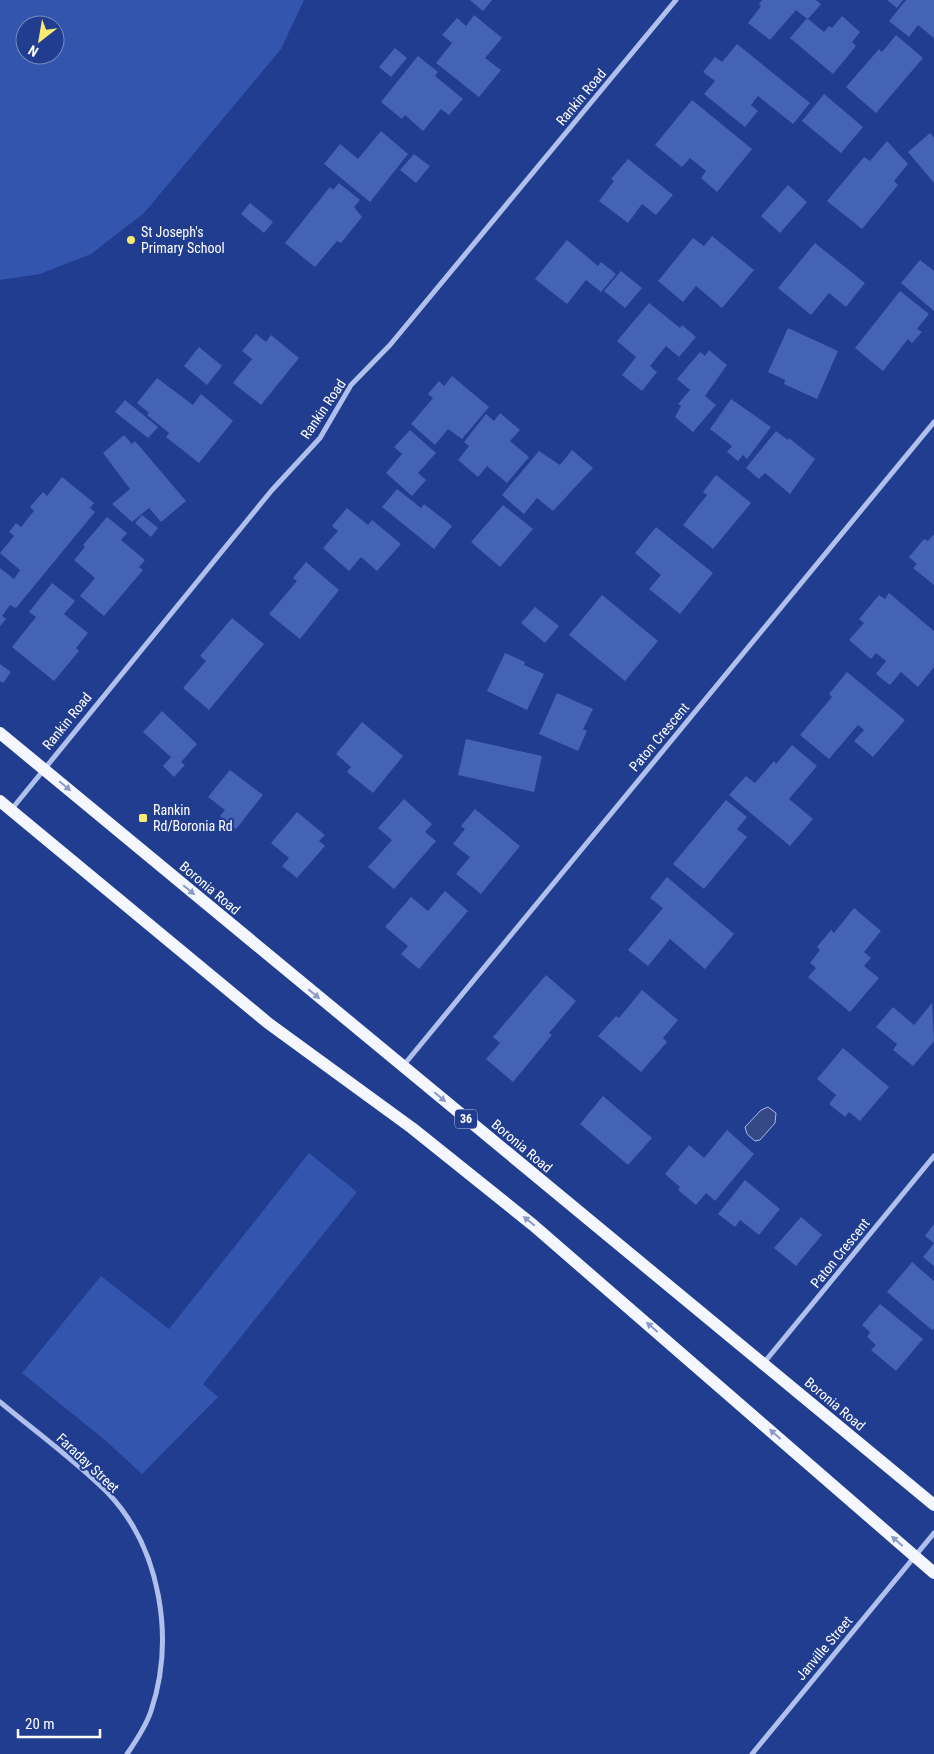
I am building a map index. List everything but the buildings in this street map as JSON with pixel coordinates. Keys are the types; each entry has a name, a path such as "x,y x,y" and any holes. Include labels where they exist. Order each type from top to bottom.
{"main road":[{"name":"Boronia Road","path":"0,732 934,1505"},
{"path":"0,801 268,1023 412,1128 534,1225 934,1573"}],"street":[{"name":"Rankin Road","path":"11,810 272,490 320,438 351,385 390,345 676,0"},
{"name":"Paton Crescent","path":"402,1066 934,422"},
{"name":"Paton Crescent","path":"763,1364 934,1156"},
{"name":"Faraday Street","path":"0,1402 109,1494 133,1529 147,1555 163,1610 163,1657 151,1711 127,1754"},
{"name":"Janville Street","path":"752,1754 934,1533"}],"shaded area":[{"path":"0,0 304,0 281,49 144,213 91,254 40,274 0,280"},
{"path":"768,1107 776,1113 775,1123 760,1140 755,1141 747,1134 745,1127 761,1110"},
{"path":"309,1153 357,1192 203,1384 218,1397 142,1474 106,1441 22,1373 101,1276 169,1329"}],"place":[{"name":"St Joseph's Primary School","path":"131,240"},
{"name":"Rankin Rd/Boronia Rd","path":"143,818"}]}
